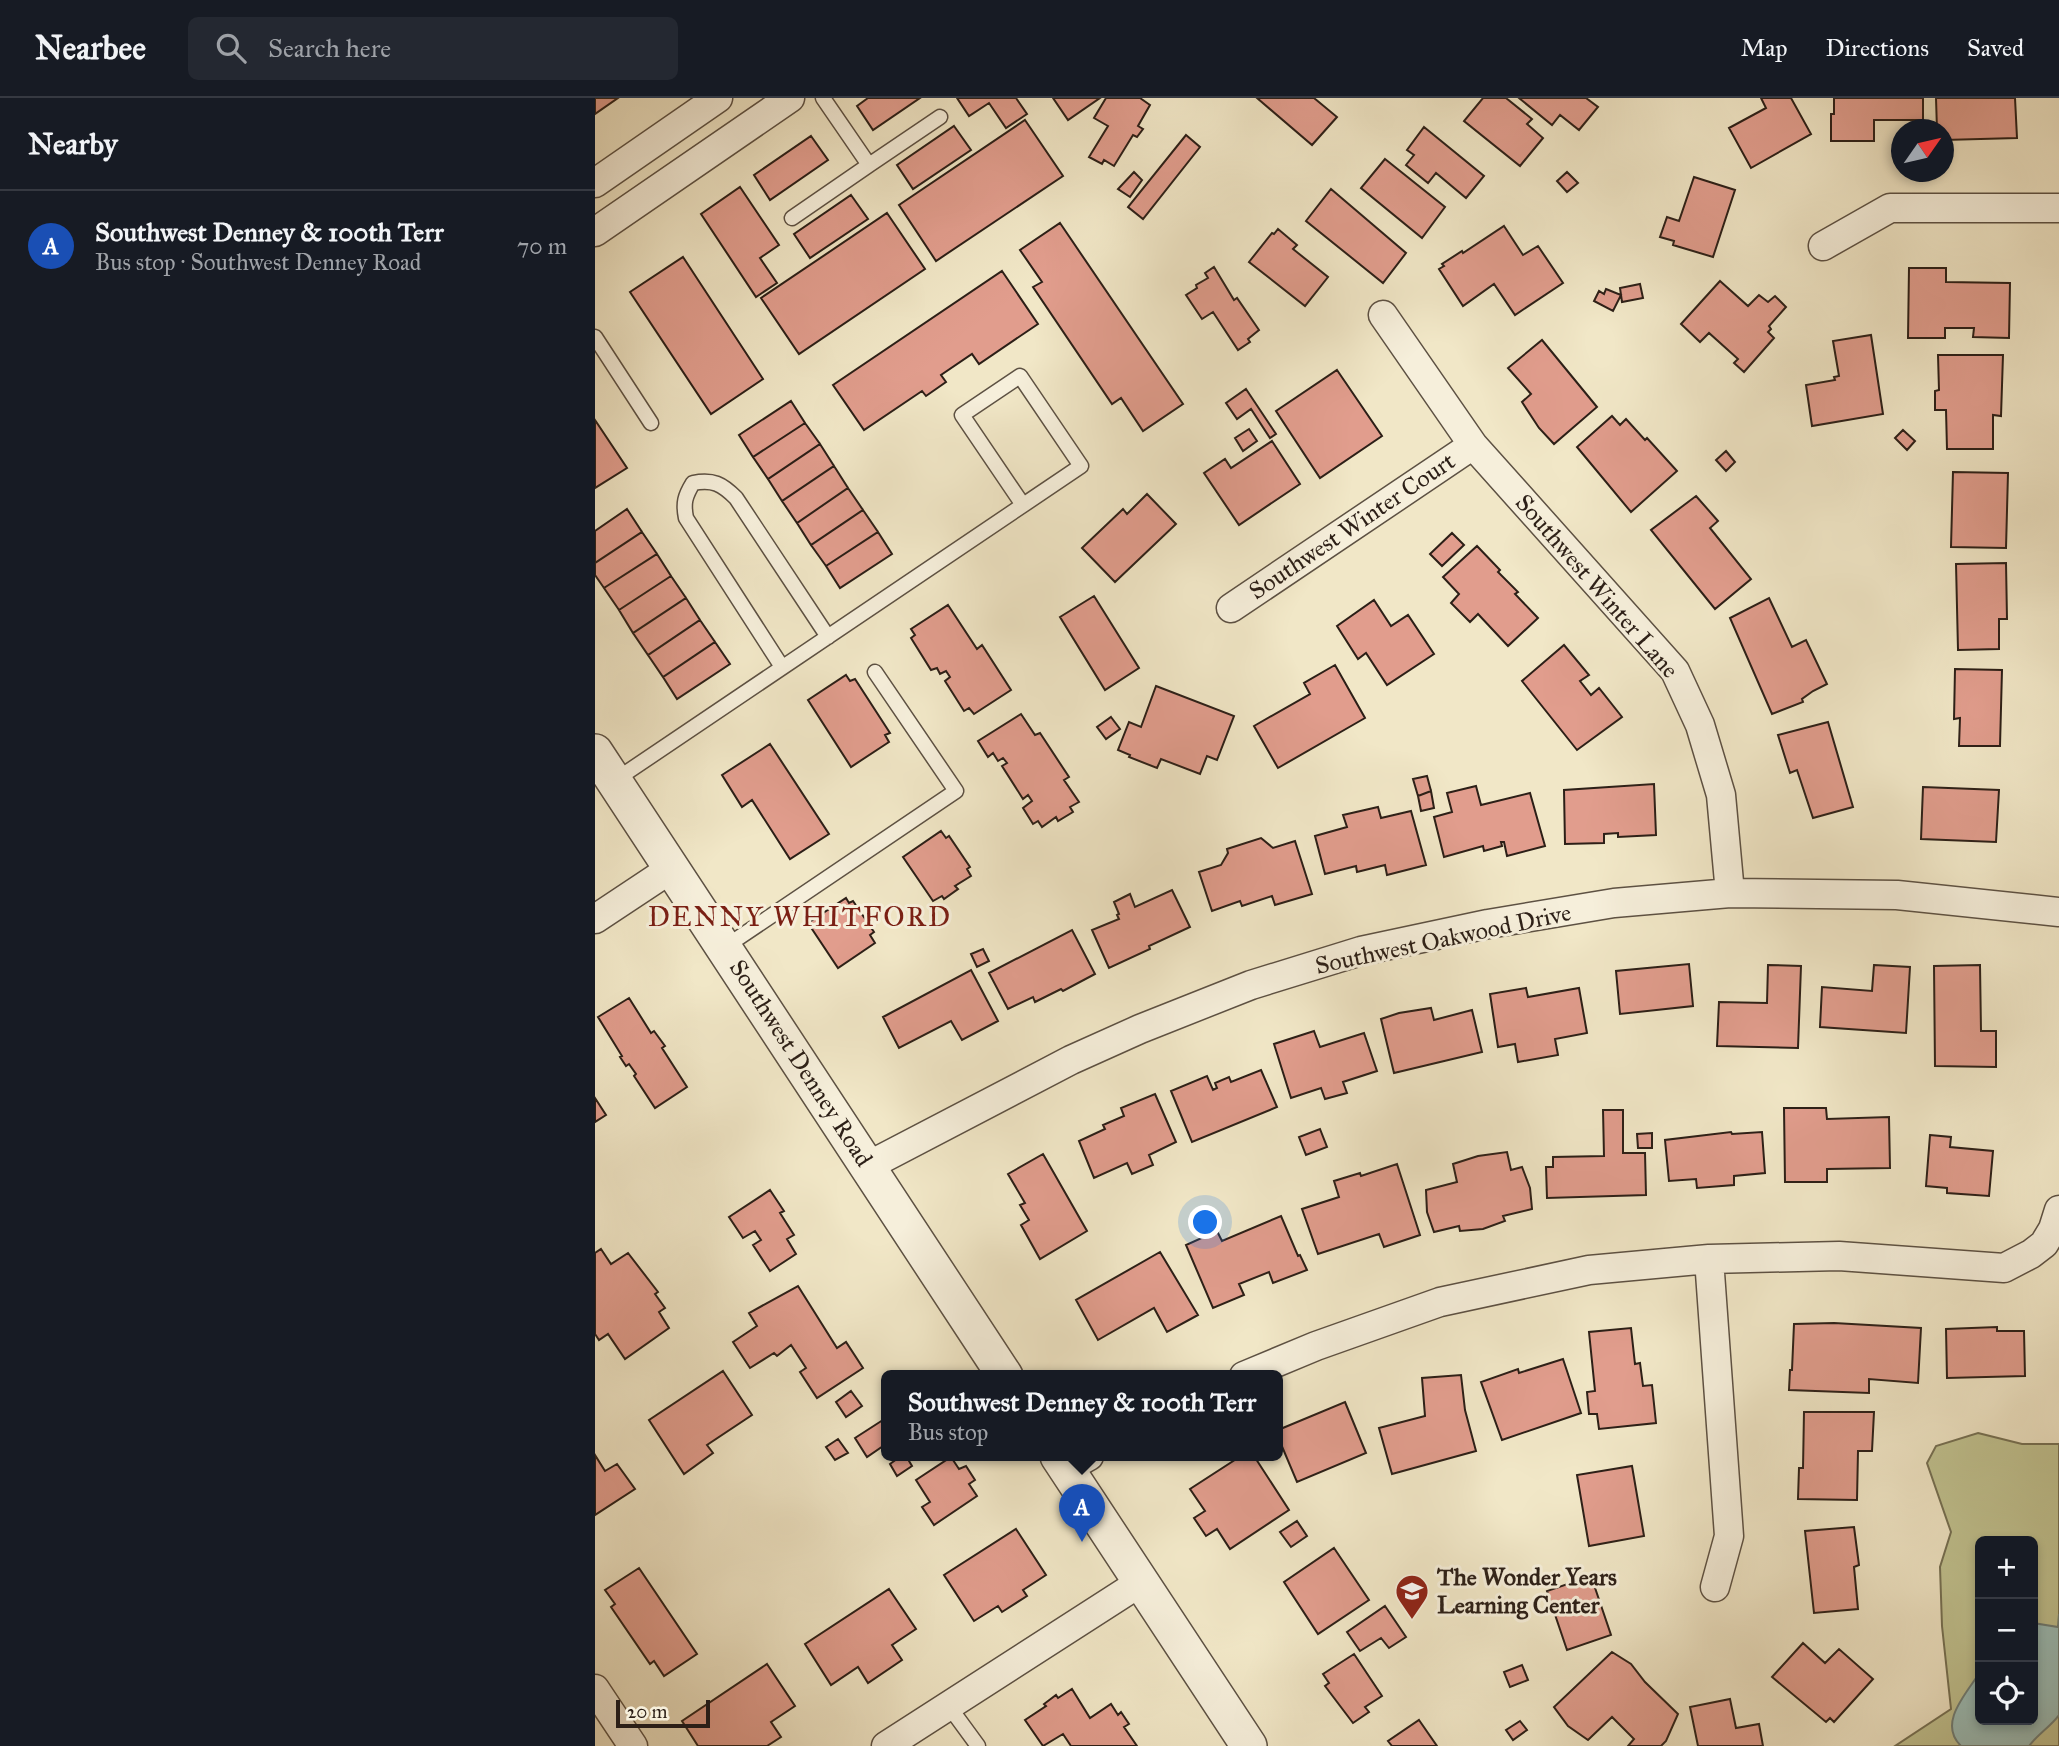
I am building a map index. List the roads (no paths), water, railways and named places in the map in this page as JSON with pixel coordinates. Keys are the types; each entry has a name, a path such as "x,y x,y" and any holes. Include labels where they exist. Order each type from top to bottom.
{"street":[{"path":"595,183 718,98"},
{"path":"595,232 790,98"},
{"path":"1822,246 1890,208 2059,208"},
{"name":"Southwest Winter Lane","path":"1383,315 1473,445 1675,671 1700,725 1721,795 1730,893"},
{"name":"Southwest Winter Court","path":"1231,608 1473,445"},
{"name":"Southwest Denney Road","path":"595,752 1001,1370"},
{"path":"595,919 672,869"},
{"name":"Southwest Oakwood Drive","path":"868,1166 1072,1060 1140,1029 1251,985 1361,951 1488,924 1614,903 1730,893 1897,895 2059,912"},
{"path":"1258,1370 1315,1346 1440,1302 1589,1270 1709,1259 1839,1256 2004,1268 2044,1244 2053,1229 2059,1210"},
{"path":"1709,1259 1729,1536 1715,1587"},
{"path":"1072,1461 1142,1582 1249,1746"},
{"path":"886,1746 1142,1582"},
{"path":"595,1689 633,1746"}],"lane":[{"path":"823,98 869,165"},
{"path":"792,218 940,117"},
{"path":"595,337 651,423"},
{"path":"614,781 1081,466 1020,376 962,415 1023,505"},
{"path":"782,667 686,518 685,495 693,483 714,481 736,498 828,637"},
{"path":"725,947 956,791 875,672"},
{"path":"948,1705 978,1746"}],"water":[{"path":"2059,1614 2059,1715 2029,1746 1961,1746 1954,1737 1953,1718 1975,1680 1975,1725 2038,1725 2038,1624 2058,1627"}],"place":[{"name":"Southwest Denney & 100th Terr","path":"1082,1542"},
{"name":"The Wonder Years Learning Center","path":"1412,1621"}],"district":[{"name":"DENNY WHITFORD","path":"800,916"}]}
